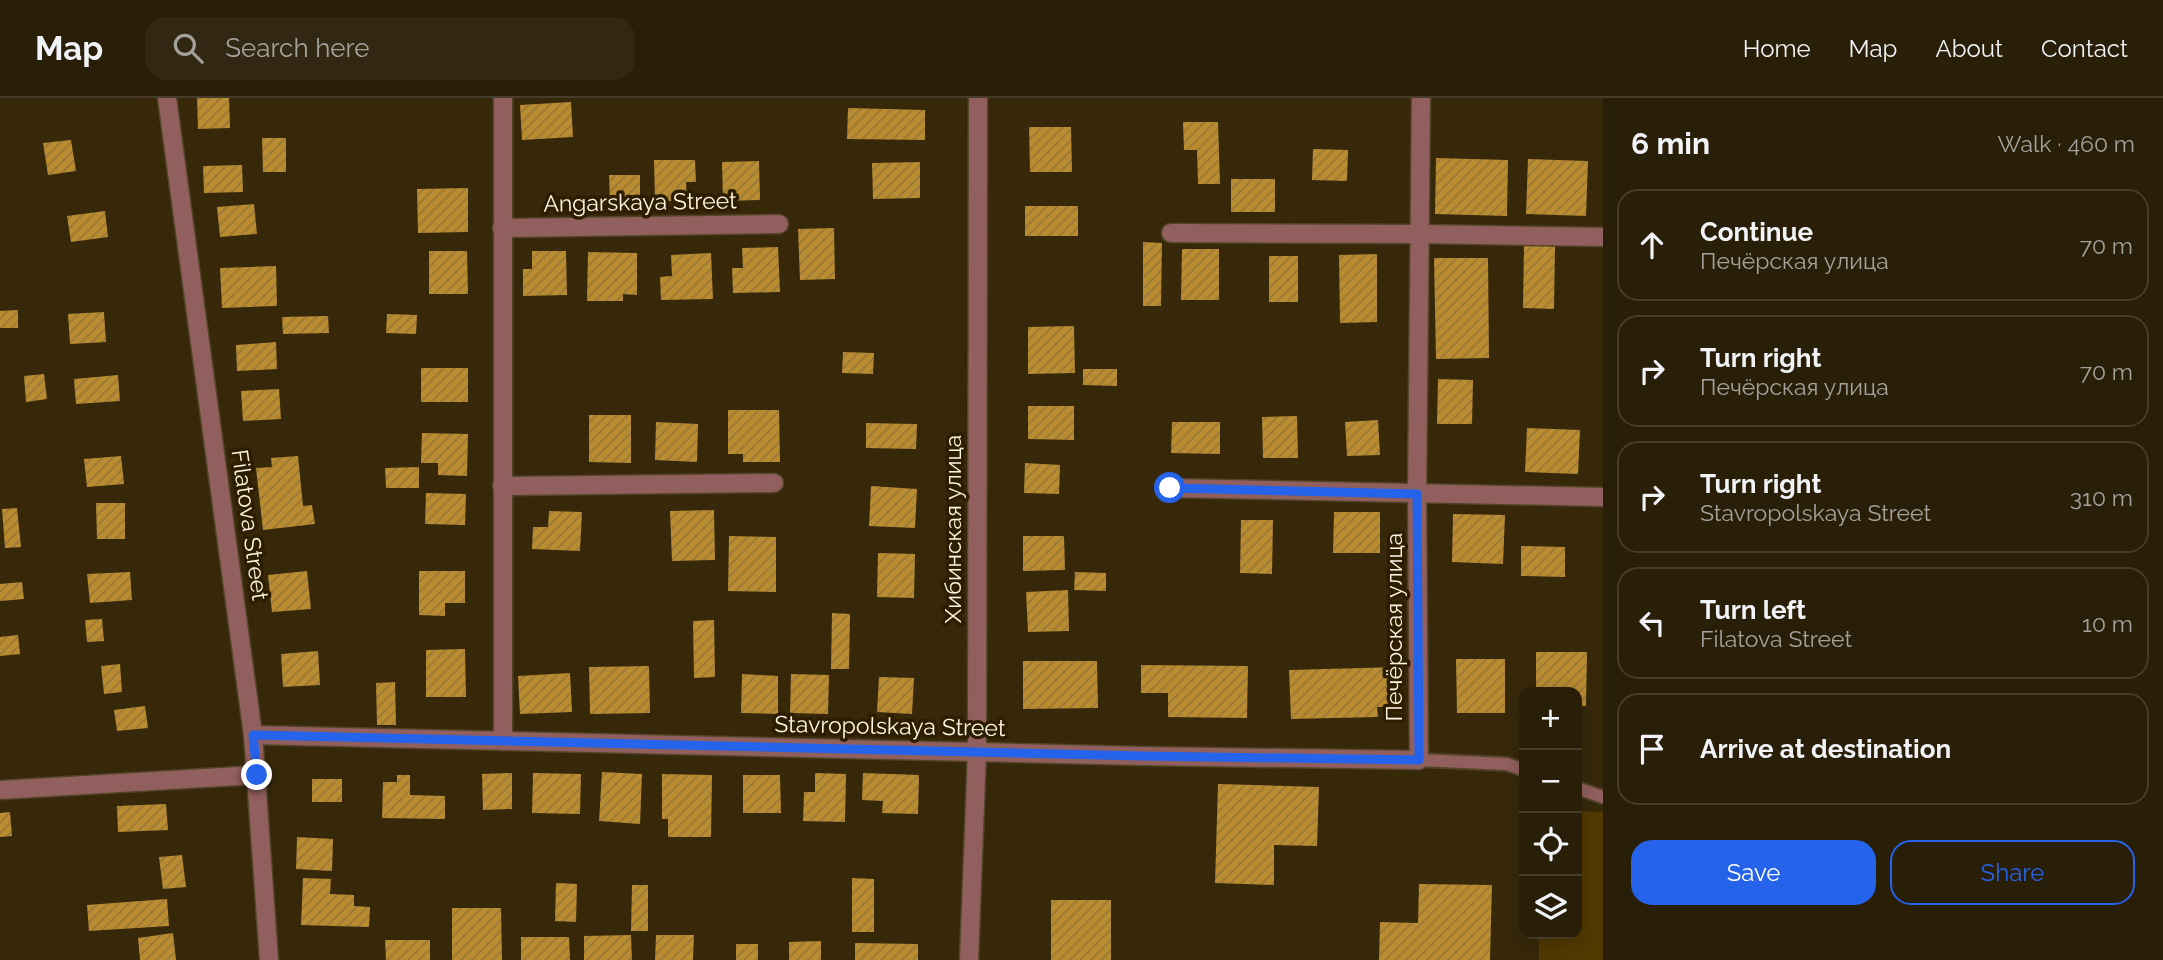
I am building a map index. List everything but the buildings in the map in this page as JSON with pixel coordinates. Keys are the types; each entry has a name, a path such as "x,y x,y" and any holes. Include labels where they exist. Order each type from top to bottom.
{"street":[{"name":"Filatova Street","path":"167,98 253,735 269,960"},
{"path":"503,98 503,741"},
{"name":"Хибинская улица","path":"969,960 977,752 978,98"},
{"name":"Печёрская улица","path":"1419,760 1417,494 1421,98"},
{"name":"Angarskaya Street","path":"502,228 779,225"},
{"path":"1171,233 1603,237"},
{"path":"502,486 774,484"},
{"path":"1170,488 1603,498"},
{"name":"Stavropolskaya Street","path":"253,735 1419,760"},
{"path":"0,790 257,775"}],"lane":[{"name":"Stavropolskaya Street","path":"1419,760 1507,764 1519,768"},
{"path":"1582,790 1603,797"}],"shaded area":[{"path":"1582,811 1603,812 1603,960 1539,960 1539,939 1582,939"}],"route":[{"path":"257,775 253,735 1419,760 1417,494 1170,488"}]}
